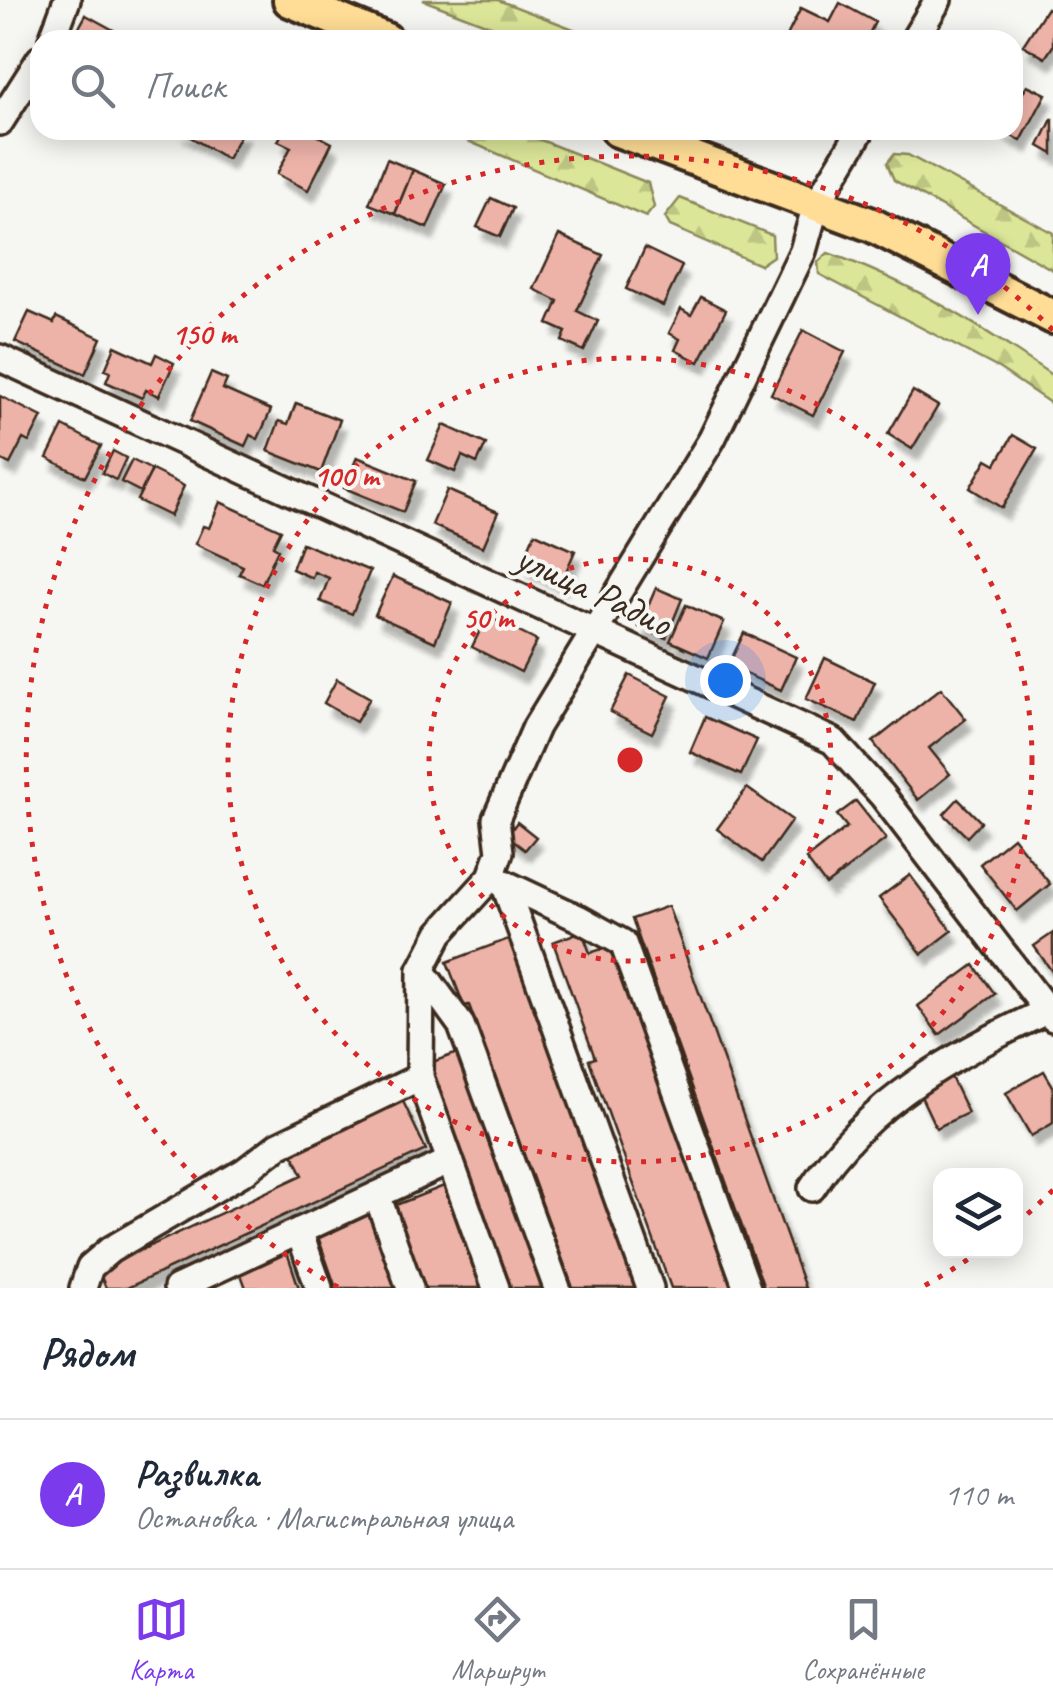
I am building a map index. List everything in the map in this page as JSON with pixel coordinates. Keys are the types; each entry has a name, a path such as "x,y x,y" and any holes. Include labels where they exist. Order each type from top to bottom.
{"main road":[{"path":"290,0 362,30"},
{"path":"644,140 872,225 1053,317"},
{"path":"1002,290 1053,336"}],"street":[{"path":"56,30 67,0"},
{"path":"920,30 938,0"},
{"path":"0,122 30,75"},
{"path":"650,1288 497,880 500,852 496,820 536,727 712,439 803,251 816,205 855,140"},
{"name":"улица Радио","path":"0,358 834,741 882,794 1052,1012"},
{"path":"496,1288 420,1076 419,1020 421,970 440,933 497,880"},
{"path":"497,880 623,944 747,1288"},
{"path":"421,970 461,1024 557,1288"},
{"path":"812,1188 834,1153 883,1106 962,1052 1052,1012"},
{"path":"83,1288 90,1267 110,1250 245,1171 279,1145 420,1076"},
{"path":"176,1288 228,1277 299,1232 450,1161"},
{"path":"377,1195 410,1288"},
{"path":"299,1232 319,1288"}],"green space":[{"path":"423,0 498,0 576,30 501,30"},
{"path":"465,140 541,140 648,183 654,207 646,217"},
{"path":"894,154 908,155 1053,233 1053,270 894,180 887,163"},
{"path":"680,198 772,235 773,256 760,265 670,226 665,217"},
{"path":"828,253 916,291 1027,358 1053,376 1053,405 1000,369 819,274 818,262"}],"building":[{"path":"840,3 875,22 871,30 790,30 801,8 830,22"},
{"path":"1047,8 1053,12 1053,46 1045,58 1023,45"},
{"path":"86,15 113,30 78,30"},
{"path":"1027,85 1046,94 1023,137 1023,92"},
{"path":"1053,119 1053,154 1039,146"},
{"path":"196,140 237,140 227,159"},
{"path":"278,141 332,143 308,190 277,174 291,147"},
{"path":"387,159 413,170 395,214 369,204"},
{"path":"413,170 446,184 427,228 395,214"},
{"path":"491,198 513,208 500,237 477,227"},
{"path":"559,235 603,255 577,311 598,321 584,351 562,341 566,332 548,324 558,301 534,289"},
{"path":"645,248 682,266 663,306 626,289"},
{"path":"701,297 726,310 699,362 675,350 680,339 669,333 681,309 691,315"},
{"path":"29,312 54,323 56,317 101,338 85,374 15,342"},
{"path":"803,330 845,352 813,415 771,394"},
{"path":"115,346 152,363 156,354 174,363 159,396 146,390 142,398 106,382 110,372 105,370"},
{"path":"211,373 227,380 223,389 271,410 258,439 250,435 245,446 190,421"},
{"path":"913,391 938,406 912,449 888,434"},
{"path":"0,396 42,417 29,442 23,439 10,464 0,459"},
{"path":"296,403 340,420 321,472 268,451 279,421 288,424"},
{"path":"444,425 486,444 477,463 462,456 455,472 428,460"},
{"path":"63,426 101,446 85,477 47,458"},
{"path":"1013,435 1037,449 1002,508 970,488 987,459 996,464"},
{"path":"113,451 126,458 116,480 102,473"},
{"path":"357,457 416,481 403,512 344,488"},
{"path":"132,460 152,470 141,492 121,482"},
{"path":"152,470 184,486 170,516 137,500"},
{"path":"447,490 498,512 483,547 432,525"},
{"path":"220,502 281,530 273,546 278,549 262,584 239,574 243,566 195,544 203,526 209,528"},
{"path":"535,533 575,551 561,583 521,565"},
{"path":"302,543 370,571 352,614 320,601 329,578 314,572 312,578 292,569"},
{"path":"393,576 452,603 435,642 375,615"},
{"path":"656,588 682,599 666,638 639,627"},
{"path":"686,605 724,622 708,658 670,641"},
{"path":"487,616 537,641 521,672 472,647"},
{"path":"744,633 796,657 781,690 728,666"},
{"path":"825,658 875,682 857,722 806,699"},
{"path":"629,675 670,696 652,733 610,712"},
{"path":"337,679 370,698 356,722 324,703"},
{"path":"941,688 966,719 929,748 950,774 918,800 873,742"},
{"path":"705,717 757,740 741,775 690,752"},
{"path":"747,788 792,820 762,862 717,829"},
{"path":"958,799 981,822 967,837 944,814"},
{"path":"856,801 886,839 826,885 806,859 847,827 837,815"},
{"path":"517,822 536,837 525,850 507,836"},
{"path":"1013,837 1050,884 1017,911 980,864"},
{"path":"910,875 952,931 922,954 879,898"},
{"path":"668,906 805,1288 764,1288 632,919"},
{"path":"582,931 590,953 611,946 732,1288 671,1288 589,1060 595,1058 553,942"},
{"path":"1053,933 1053,973 1034,946"},
{"path":"511,938 639,1288 573,1288 469,1005 464,1006 447,962"},
{"path":"974,965 995,994 939,1035 918,1006"},
{"path":"460,1052 544,1288 506,1288 427,1064"},
{"path":"1044,1071 1053,1086 1053,1123 1031,1136 1006,1093"},
{"path":"951,1077 968,1113 936,1128 919,1092"},
{"path":"401,1097 426,1150 127,1288 106,1288 98,1270 303,1175 290,1148"},
{"path":"444,1186 481,1288 420,1288 391,1207"},
{"path":"371,1214 397,1288 336,1288 317,1234"},
{"path":"287,1252 299,1288 246,1288 239,1269"}],"place":[{"name":"Развилка","path":"978,315"}]}
